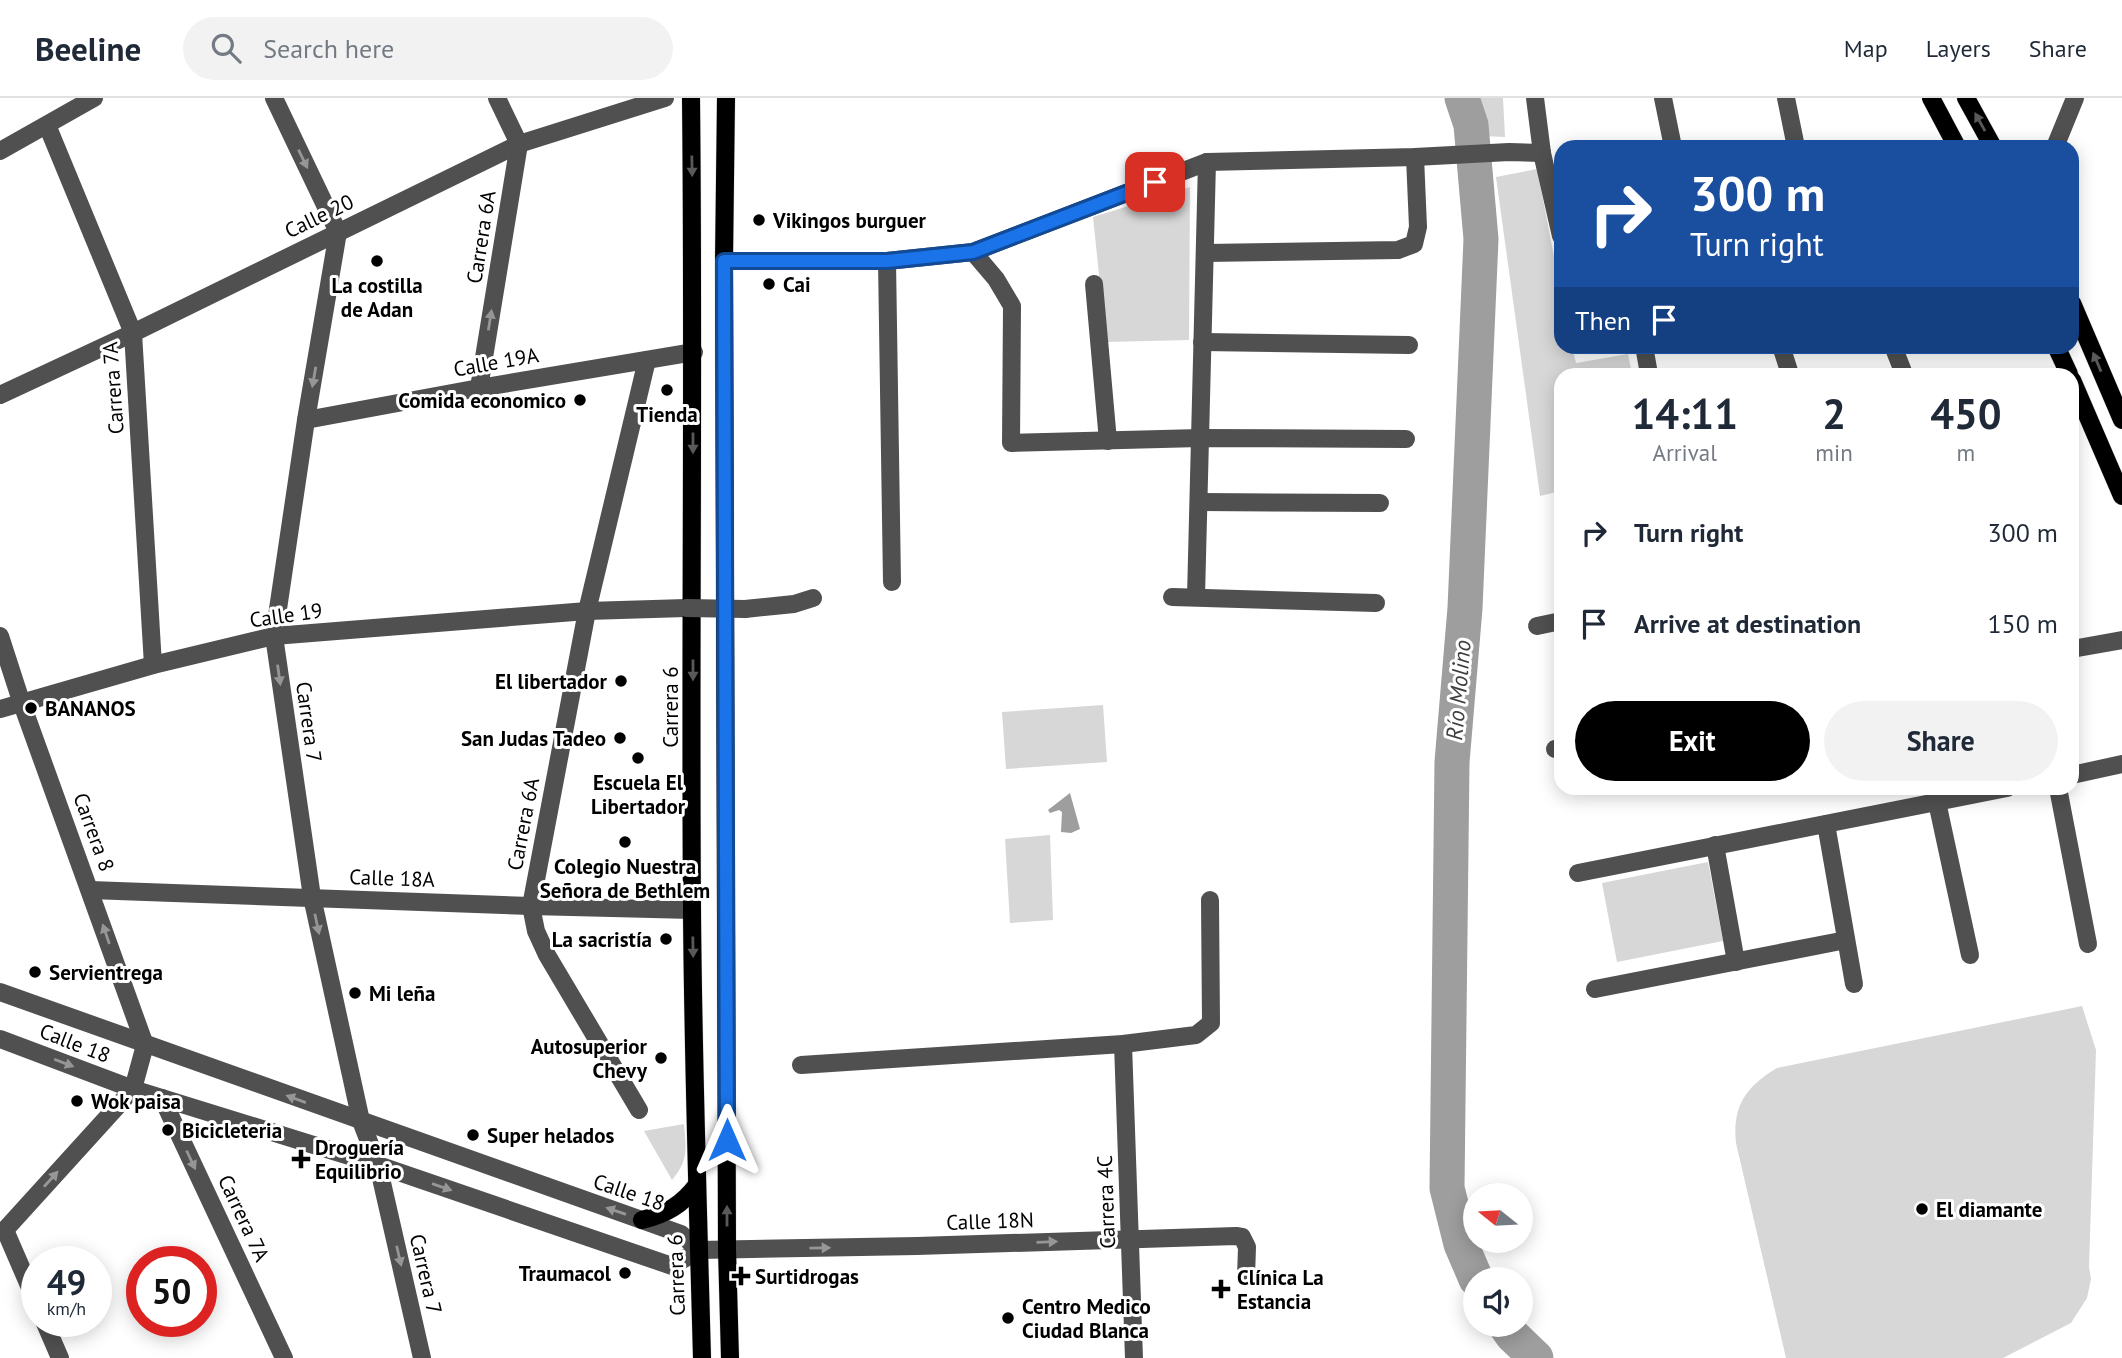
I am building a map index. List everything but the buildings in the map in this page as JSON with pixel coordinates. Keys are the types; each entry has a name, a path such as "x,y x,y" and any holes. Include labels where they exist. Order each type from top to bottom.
{"main road":[{"name":"Carrera 6","path":"691,98 694,352 692,910 702,1358"},
{"path":"726,98 724,261 727,1249 730,1358"},
{"path":"1931,98 1953,140"},
{"path":"1966,98 1989,140"},
{"path":"2079,319 2122,420"},
{"path":"2079,396 2122,496"},
{"path":"642,1220 674,1209 698,1185"}],"street":[{"path":"0,151 94,98"},
{"path":"274,98 338,232"},
{"path":"497,98 519,144"},
{"name":"Calle 20","path":"0,395 519,144 665,98"},
{"path":"1535,98 1542,153 1554,205"},
{"path":"1663,98 1672,140"},
{"path":"1786,98 1795,140"},
{"path":"2058,140 2075,98"},
{"name":"Carrera 7A","path":"47,125 133,333 153,665"},
{"name":"Carrera 6A","path":"480,388 519,144"},
{"path":"724,261 887,261 973,252 1207,162 1542,153"},
{"path":"1205,253 1398,250 1414,244 1418,227 1415,157"},
{"path":"1196,597 1207,162"},
{"name":"Carrera 7","path":"338,232 306,420 274,636 312,897 360,1121 378,1165 422,1358"},
{"path":"973,252 996,279 1012,306 1011,443 1200,438 1406,439"},
{"path":"887,261 892,582"},
{"path":"1094,284 1108,441"},
{"path":"1202,342 1409,345"},
{"name":"Calle 19A","path":"306,420 694,352"},
{"name":"Carrera 6A","path":"639,1110 547,955 536,931 531,906 587,611 647,360"},
{"path":"1199,502 1380,503"},
{"path":"1172,597 1376,603"},
{"name":"Calle 19","path":"0,709 153,665 274,636 587,611 745,609 794,604 813,598"},
{"path":"1537,626 1554,622"},
{"name":"Carrera 8","path":"0,636 145,1045"},
{"path":"2079,648 2122,640"},
{"path":"2079,773 2122,764"},
{"path":"1578,873 1972,795"},
{"path":"2059,795 2088,944"},
{"path":"1937,802 1970,955"},
{"path":"1826,824 1854,984"},
{"path":"1715,845 1736,962"},
{"name":"Calle 18A","path":"90,890 692,910"},
{"path":"801,1065 1123,1044 1196,1035 1211,1023 1210,900"},
{"path":"1595,989 1846,940"},
{"name":"Calle 18","path":"0,992 681,1234 699,1250 672,1266 378,1165 133,1089 0,1039"},
{"name":"Carrera 4C","path":"1123,1044 1134,1358"},
{"path":"21,1270 2,1229 133,1089 145,1045"},
{"name":"Carrera 7A","path":"162,1098 284,1358"},
{"name":"Calle 18N","path":"699,1250 1236,1236 1242,1237 1247,1247 1246,1277"},
{"path":"51,1337 60,1358"}],"shaded area":[{"path":"1477,98 1503,98 1505,137 1481,136"},
{"path":"1537,169 1554,256 1554,354 1574,354 1576,363 1628,354 1631,368 1554,368 1554,493 1540,496 1496,177"},
{"path":"1190,187 1189,340 1106,342 1093,217"},
{"path":"1103,705 1107,762 1006,769 1002,712"},
{"path":"1070,793 1080,829 1071,833 1061,832 1062,812 1059,810 1050,813 1048,810"},
{"path":"1050,835 1053,920 1010,923 1005,839"},
{"path":"1708,862 1723,941 1617,962 1602,883"},
{"name":"El diamante","path":"2082,1006 2096,1050 2089,1267 2091,1279 2087,1298 2071,1323 2003,1358 1786,1358 1736,1143 1736,1118 1739,1107 1750,1090 1777,1068"},
{"path":"684,1124 684,1160 672,1180 644,1131"}],"waterway":[{"name":"Río Molino","path":"1462,98 1471,125 1481,239 1465,608 1452,762 1447,1188 1461,1244 1471,1267"},
{"name":"Río Molino","path":"1514,1337 1536,1358"}],"place":[{"name":"Vikingos burguer","path":"759,220"},
{"name":"La costilla de Adan","path":"377,261"},
{"name":"Cai","path":"769,284"},
{"name":"Tienda","path":"667,390"},
{"name":"Comida economico","path":"580,400"},
{"name":"El libertador","path":"621,681"},
{"name":"BANANOS","path":"31,708"},
{"name":"San Judas Tadeo","path":"620,738"},
{"name":"Escuela El Libertador","path":"638,758"},
{"name":"Colegio Nuestra Señora de Bethlem","path":"625,842"},
{"name":"La sacristía","path":"666,939"},
{"name":"Servientrega","path":"35,972"},
{"name":"Mi leña","path":"355,993"},
{"name":"Autosuperior Chevy","path":"661,1058"},
{"name":"Wok paisa","path":"77,1101"},
{"name":"Bicicleteria","path":"168,1130"},
{"name":"Super helados","path":"473,1135"},
{"name":"Droguería Equilibrio","path":"301,1159"},
{"name":"El diamante","path":"1922,1209"},
{"name":"Traumacol","path":"625,1273"},
{"name":"Surtidrogas","path":"741,1276"},
{"name":"Clínica La Estancia","path":"1221,1289"},
{"name":"Centro Medico Ciudad Blanca","path":"1008,1318"}],"route":[{"path":"727,1140 724,261 887,261 973,252 1155,182"}]}
